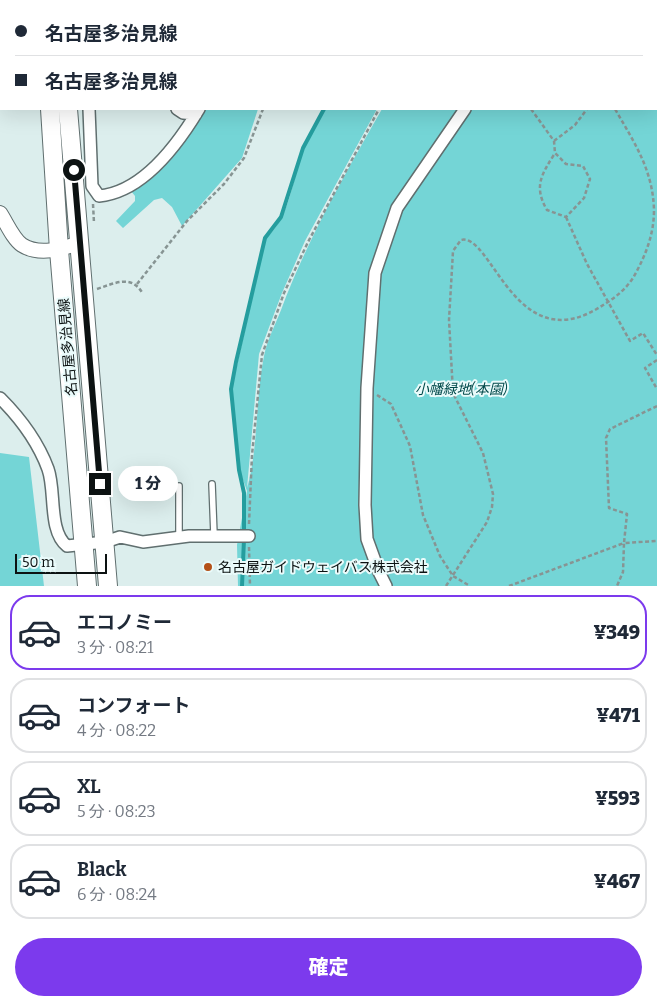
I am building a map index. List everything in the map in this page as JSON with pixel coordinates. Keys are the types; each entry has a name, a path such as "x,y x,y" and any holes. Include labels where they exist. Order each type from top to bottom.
{"main road":[{"name":"名古屋多治見線","path":"50,110 59,250 87,586"},
{"name":"名古屋多治見線","path":"68,110 108,586"}],"street":[{"path":"90,110 92,186 99,196 113,195 148,172 168,152 197,112"},
{"path":"180,110 184,113 197,112"},
{"path":"386,586 367,539 365,505 367,388 375,274 397,208 464,110"},
{"path":"0,213 21,244 35,250 59,250 79,243"},
{"path":"0,398 13,411 33,439 48,469 59,540 67,546 104,542 120,537 143,542 214,535 249,536"}],"lane":[{"path":"212,484 214,535"},
{"path":"178,486 179,537"}],"path":[{"path":"137,284 187,221 224,184 244,158 263,110"},
{"path":"250,586 249,536 252,455 262,355 284,293 308,242 379,110"},
{"path":"532,110 554,141 555,153 540,178 540,198 546,210 566,217 608,303 630,341 643,333 657,355"},
{"path":"554,141 575,125 586,110"},
{"path":"446,586 487,522 492,507 493,494 483,453 453,392 449,320 453,251 460,240 471,242 481,250 508,290 521,303 548,317 571,320 608,303 628,285 639,268 648,247 654,218 649,173 641,153 616,110"},
{"path":"555,153 566,164 582,166 590,180 584,198 566,217"},
{"path":"84,290 126,281 137,284 144,294"},
{"path":"657,360 645,368 657,389"},
{"path":"367,388 391,404 410,446 423,515 440,556 454,576 470,586"},
{"path":"617,586 623,572 627,514 609,508 608,432 657,406"},
{"path":"509,586 624,543 657,541"}],"green space":[{"path":"203,110 258,110 242,158 182,226 172,207 162,198 154,200 123,228 116,221 135,201 135,196 131,191"},
{"name":"小幡緑地(本園)","path":"324,110 376,110 305,241 282,293 259,354 247,488 253,456 261,372 269,339 303,258 341,183 381,110 657,110 657,586 238,586 237,545 247,491 238,466 232,387 266,238 281,219 305,147"},
{"path":"0,453 29,457 44,586 0,586"}],"waterway":[{"path":"244,532 244,493 239,470 231,389 236,362 265,238 281,217 303,148 323,110"},
{"path":"242,586 244,539"}],"place":[{"name":"名古屋ガイドウェイバス株式会社","path":"208,567"}],"route":[{"path":"74,170 100,484"}]}
